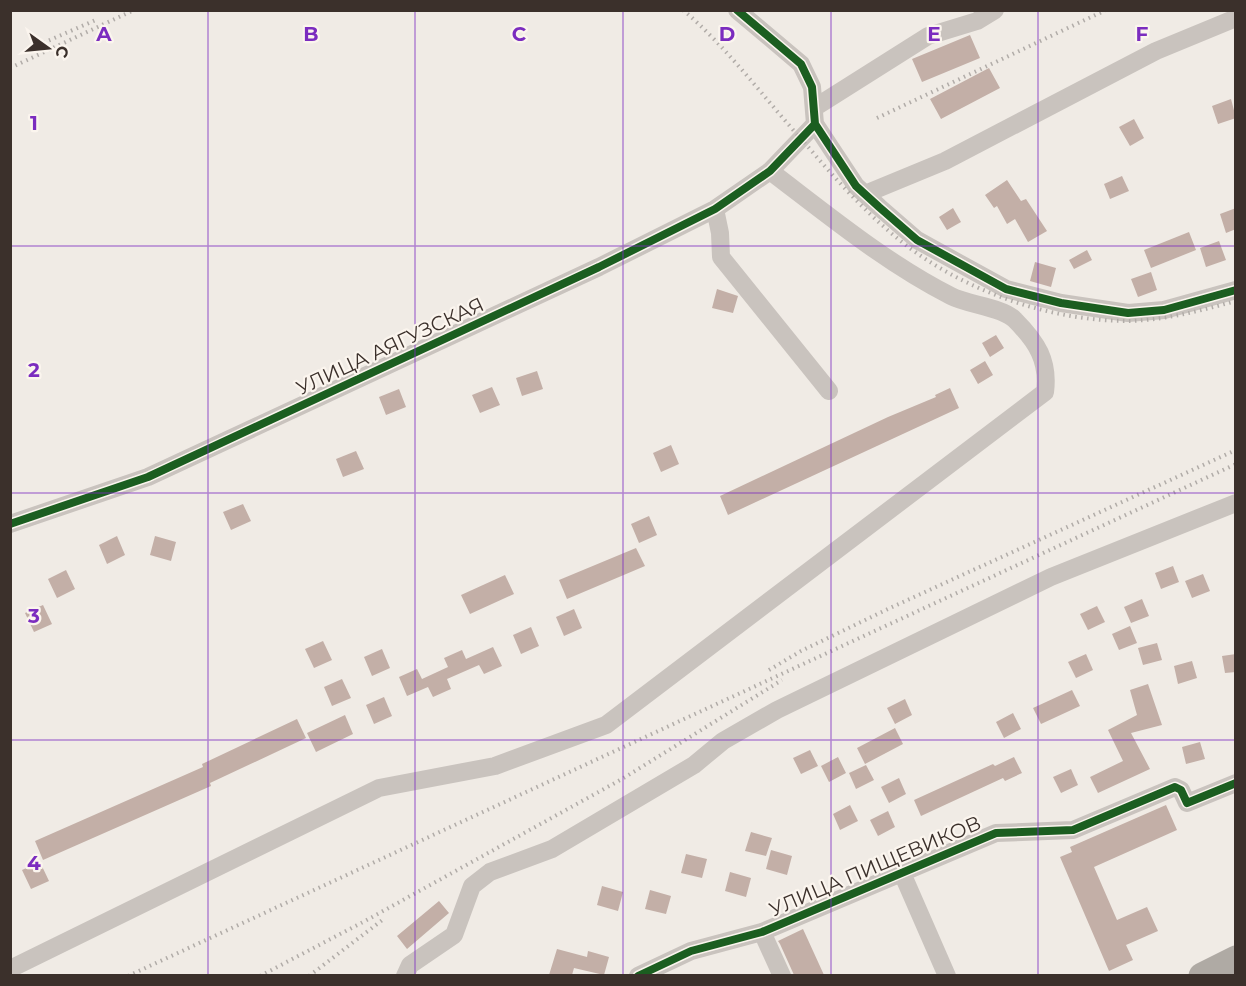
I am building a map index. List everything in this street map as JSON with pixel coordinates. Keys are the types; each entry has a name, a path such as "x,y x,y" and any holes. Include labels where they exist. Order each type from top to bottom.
{"highway":[{"path":"1202,975 1236,959"}],"street":[{"path":"737,10 801,64 812,87 815,116 856,186 917,240 1006,289 1061,303 1128,313 1164,310 1236,290"},
{"name":"УЛИЦА АЯГУЗСКАЯ","path":"10,524 148,477 599,267 715,209 770,171 815,116 928,36 977,21 995,10"},
{"path":"865,194 945,161 1156,51 1236,18"},
{"path":"10,969 379,788 495,766 606,725 745,622 1045,392 1048,371 1036,343 1013,317 952,297 862,242 770,171"},
{"path":"715,209 720,233 721,257 829,392"},
{"path":"405,975 410,965 454,935 472,886 489,872 552,849 694,765 723,741 777,710 1051,578 1236,502"},
{"name":"УЛИЦА ПИЩЕВИКОВ","path":"638,975 691,951 762,932 996,833 1073,830 1175,787 1180,790 1187,803 1236,783"},
{"path":"902,873 946,975"},
{"path":"762,932 782,975"}],"building":[{"path":"970,35 980,58 922,82 912,59"},
{"path":"989,68 1000,88 941,119 930,99"},
{"path":"1231,99 1236,118 1218,124 1212,106"},
{"path":"1134,119 1144,138 1130,146 1119,127"},
{"path":"1122,176 1129,191 1110,199 1104,184"},
{"path":"1007,180 1021,201 1026,199 1047,231 1028,242 1015,219 1007,224 997,206 994,208 985,195"},
{"path":"953,208 961,222 947,230 939,217"},
{"path":"1236,208 1236,229 1226,233 1220,214"},
{"path":"1189,232 1196,250 1151,268 1144,250"},
{"path":"1219,241 1226,260 1206,267 1200,248"},
{"path":"1087,250 1092,260 1074,269 1069,260"},
{"path":"1035,262 1056,268 1051,287 1030,281"},
{"path":"1151,272 1157,290 1138,297 1131,279"},
{"path":"717,289 738,296 733,313 712,308"},
{"path":"996,335 1004,348 990,357 982,343"},
{"path":"985,361 993,375 978,384 970,370"},
{"path":"537,371 543,389 522,396 516,378"},
{"path":"492,387 500,405 480,413 472,395"},
{"path":"950,388 959,408 728,515 720,496 888,417 936,397 935,395"},
{"path":"399,389 406,407 386,415 379,397"},
{"path":"671,445 679,464 661,472 653,453"},
{"path":"356,451 364,469 343,477 336,459"},
{"path":"243,504 251,521 231,530 223,512"},
{"path":"649,516 657,535 639,543 631,524"},
{"path":"117,536 125,555 107,564 99,545"},
{"path":"155,536 176,542 171,561 150,555"},
{"path":"636,548 645,566 567,599 559,580"},
{"path":"1173,566 1179,582 1161,589 1155,573"},
{"path":"66,570 75,589 57,598 48,579"},
{"path":"1203,574 1210,591 1192,598 1185,581"},
{"path":"505,575 514,594 470,614 461,595"},
{"path":"1142,599 1149,616 1131,623 1124,607"},
{"path":"43,605 52,624 34,632 25,613"},
{"path":"1097,606 1105,622 1088,630 1080,614"},
{"path":"574,609 582,628 564,636 556,617"},
{"path":"1130,626 1137,643 1119,650 1112,634"},
{"path":"531,627 539,646 521,654 513,635"},
{"path":"323,641 332,660 314,668 305,649"},
{"path":"1157,643 1162,660 1143,665 1138,648"},
{"path":"493,647 502,666 484,674 479,665 447,679 451,689 433,697 428,687 407,696 399,677 417,669 422,679 448,667 444,658 462,650 466,659"},
{"path":"382,649 390,668 372,676 364,657"},
{"path":"1086,654 1093,670 1076,678 1068,662"},
{"path":"1236,654 1236,672 1225,673 1222,656"},
{"path":"1192,661 1197,678 1178,684 1174,666"},
{"path":"342,679 351,698 332,706 324,687"},
{"path":"1148,684 1162,725 1131,733 1150,769 1098,793 1090,777 1123,761 1108,730 1137,715 1130,690"},
{"path":"1072,690 1080,706 1041,724 1033,708"},
{"path":"384,697 392,716 374,724 366,705"},
{"path":"905,699 912,715 895,724 887,708"},
{"path":"1013,713 1021,729 1004,738 996,722"},
{"path":"345,715 353,734 316,752 307,733"},
{"path":"297,719 306,738 210,783 211,786 43,860 35,841 203,767 202,764"},
{"path":"895,728 903,744 865,764 857,748"},
{"path":"1200,742 1205,759 1186,764 1182,747"},
{"path":"810,750 818,766 801,774 793,758"},
{"path":"838,757 846,773 829,782 821,766"},
{"path":"1014,757 1022,773 1005,781 1003,778 921,816 914,800 993,764 995,766"},
{"path":"866,765 874,780 856,789 849,773"},
{"path":"1071,769 1078,785 1061,793 1053,777"},
{"path":"899,778 906,794 889,803 881,787"},
{"path":"850,805 858,821 840,830 833,814"},
{"path":"1166,805 1177,830 1094,867 1117,920 1147,907 1158,931 1126,945 1133,960 1109,971 1060,857 1072,852 1070,847"},
{"path":"888,811 895,827 878,836 870,820"},
{"path":"751,832 772,838 766,856 745,851"},
{"path":"771,850 792,856 787,875 766,869"},
{"path":"686,854 707,859 702,878 681,873"},
{"path":"40,862 49,881 31,889 22,870"},
{"path":"730,872 751,878 746,897 725,891"},
{"path":"602,886 623,892 618,911 597,905"},
{"path":"650,890 671,896 666,914 645,909"},
{"path":"439,901 449,913 407,949 397,936"},
{"path":"803,929 824,975 794,975 778,941"},
{"path":"557,949 587,957 588,951 609,957 604,975 574,968 572,975 549,975"}],"railway":[{"path":"10,68 134,10"},
{"path":"683,10 730,56 831,173 876,220 909,248 949,273 972,285 1021,304 1098,320 1152,319 1194,312 1236,301"},
{"path":"877,118 1106,10"},
{"path":"27,50 98,19"},
{"path":"769,670 801,651 890,608 1236,450"},
{"path":"128,976 1236,464"},
{"path":"260,976 365,921 622,779 782,680"},
{"path":"309,976 385,918"}],"cycle path":[{"path":"10,524 148,477 599,267 715,209 770,171 815,124 812,87 801,64 737,10"},
{"path":"815,124 856,186 917,240 1006,289 1061,303 1128,313 1164,310 1236,290"},
{"path":"638,976 691,951 762,932 996,833 1073,830 1175,787 1181,790 1187,803 1236,783"}]}
